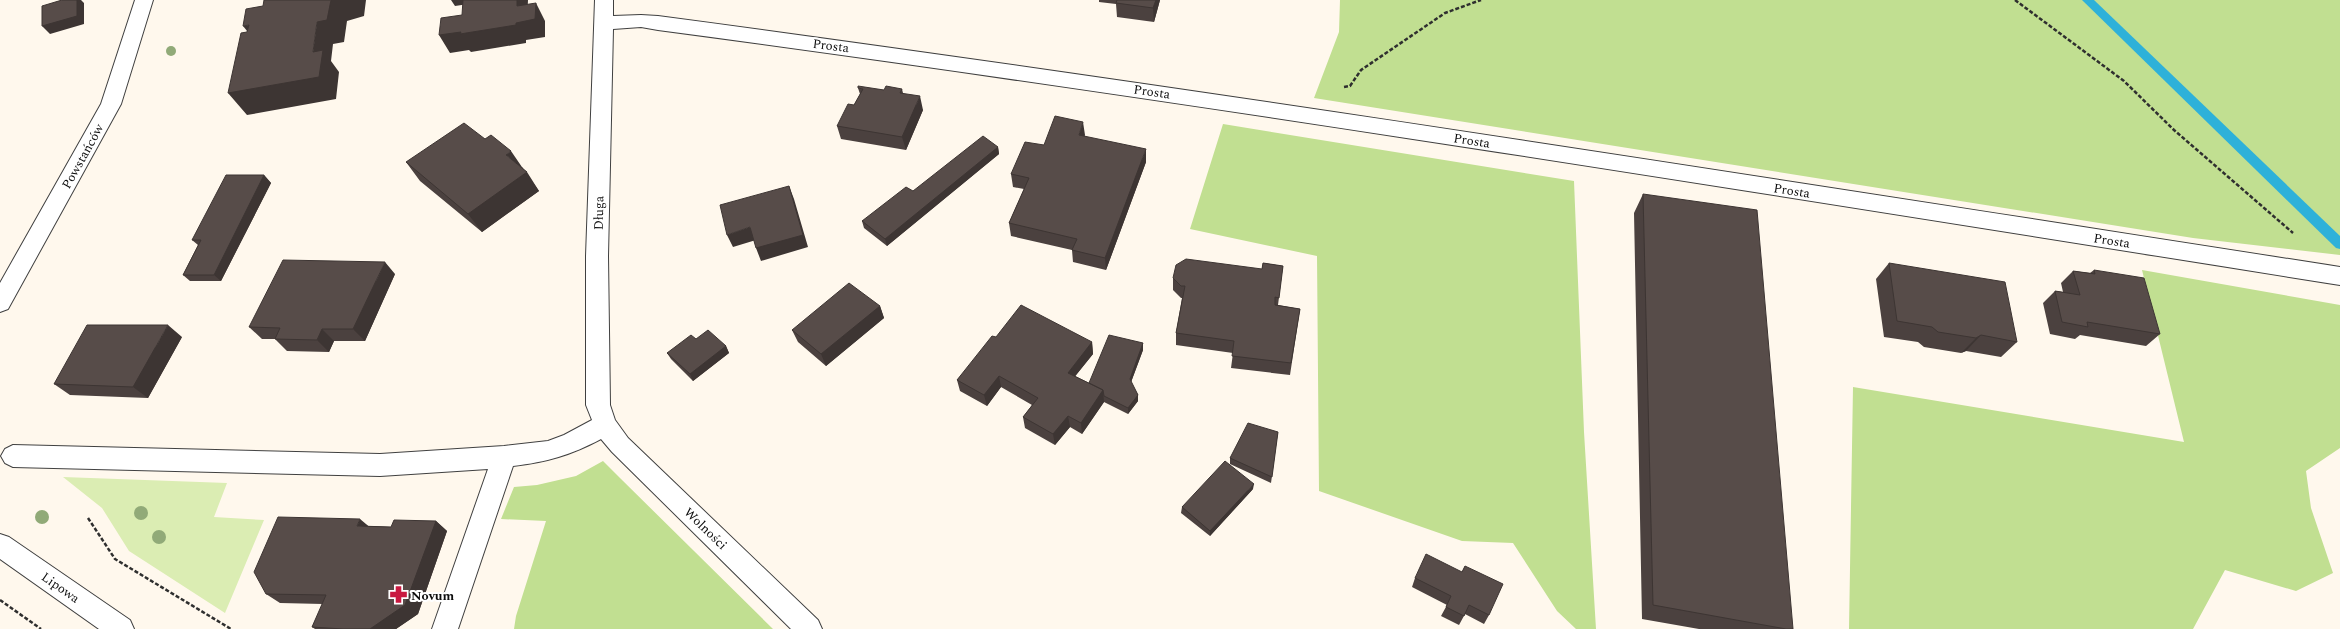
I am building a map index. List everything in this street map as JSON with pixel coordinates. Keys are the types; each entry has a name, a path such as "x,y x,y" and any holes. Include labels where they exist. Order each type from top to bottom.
{"street":[{"name":"Powstańców","path":"0,303 111,104 144,0"},
{"name":"Długa","path":"604,0 597,264 598,405 605,425"},
{"name":"Prosta","path":"603,24 641,21 898,54 1297,113 2340,276"},
{"path":"13,456 380,465 504,457 548,451 571,443 605,425"},
{"name":"Wolności","path":"605,425 620,445 809,629"},
{"path":"445,629 504,457"},
{"name":"Lipowa","path":"0,545 121,629"}],"path":[{"path":"1297,113 1309,94 1350,86 1361,70 1445,13 1481,0"},
{"path":"2015,0 2124,81 2174,130 2299,238"},
{"path":"88,518 116,559 231,629"},
{"path":"0,600 41,629"}],"green space":[{"path":"1340,0 2340,0 2340,255 2193,238 1314,98 1339,32"},
{"path":"1223,124 1574,181 1584,432 1596,629 1576,629 1557,611 1513,543 1462,541 1319,491 1317,256 1190,229"},
{"path":"2142,270 2340,305 2340,448 2306,471 2311,508 2333,573 2296,591 2225,570 2193,629 1849,629 1853,387 2184,442"},
{"path":"603,461 773,629 514,629 516,616 546,521 501,519 514,487 537,485 576,476"},
{"path":"63,477 227,483 214,517 264,520 225,613 129,551 102,508"}],"building":[{"path":"62,0 77,0 77,16 42,26 42,6"},
{"path":"264,0 331,0 327,20 317,22 313,52 323,50 319,77 228,93 241,33 247,32 249,25 243,26 246,9 263,6"},
{"path":"463,0 517,0 517,6 536,3 535,19 516,23 516,25 460,34 461,32 439,35 441,18 462,15"},
{"path":"1117,0 1156,0 1153,8 1116,3"},
{"path":"858,86 884,90 886,86 902,89 900,93 920,96 902,137 837,126 848,104 854,105 863,89 858,88"},
{"path":"1055,116 1083,122 1079,135 1146,149 1105,258 1072,250 1077,239 1009,223 1029,178 1011,174 1025,142 1044,145"},
{"path":"464,123 485,139 491,135 511,151 506,155 527,172 468,214 406,162"},
{"path":"983,136 998,147 885,239 862,221 906,187 913,191"},
{"path":"226,175 264,175 214,275 183,275 201,240 192,240"},
{"path":"789,186 803,235 756,248 750,227 727,235 720,205"},
{"path":"1643,194 1757,210 1793,629 1653,605"},
{"path":"1186,259 1262,269 1263,263 1283,266 1279,298 1275,297 1275,305 1300,309 1291,363 1232,356 1234,341 1176,333 1185,286 1181,286 1173,278 1176,265"},
{"path":"283,260 385,262 353,329 322,329 317,340 275,339 280,328 249,327"},
{"path":"1889,263 2005,282 2017,342 1981,335 1976,338 1938,332 1932,327 1897,321"},
{"path":"2094,270 2144,278 2160,334 2087,322 2088,327 2062,322 2055,291 2080,295 2073,271 2095,274"},
{"path":"849,283 880,306 821,354 792,330"},
{"path":"1021,305 1092,342 1068,373 1103,390 1081,423 1068,416 1053,434 1023,417 1038,398 999,376 984,395 957,380 992,336 996,337"},
{"path":"87,325 168,325 133,387 54,384"},
{"path":"708,330 726,346 690,374 667,353 691,335 696,339"},
{"path":"1109,335 1143,343 1130,379 1138,395 1128,408 1104,396 1103,390 1089,383"},
{"path":"1248,423 1278,432 1272,477 1230,458"},
{"path":"1225,461 1254,484 1210,531 1182,507"},
{"path":"278,517 360,519 357,526 391,527 394,520 436,521 405,605 370,629 343,629 312,627 326,595 266,594 254,572"},
{"path":"1426,554 1462,572 1465,566 1503,584 1489,615 1469,605 1464,616 1446,607 1451,596 1415,578"}],"waterway":[{"path":"2087,0 2340,244"}],"place":[{"name":"Novum","path":"398,595"}]}
